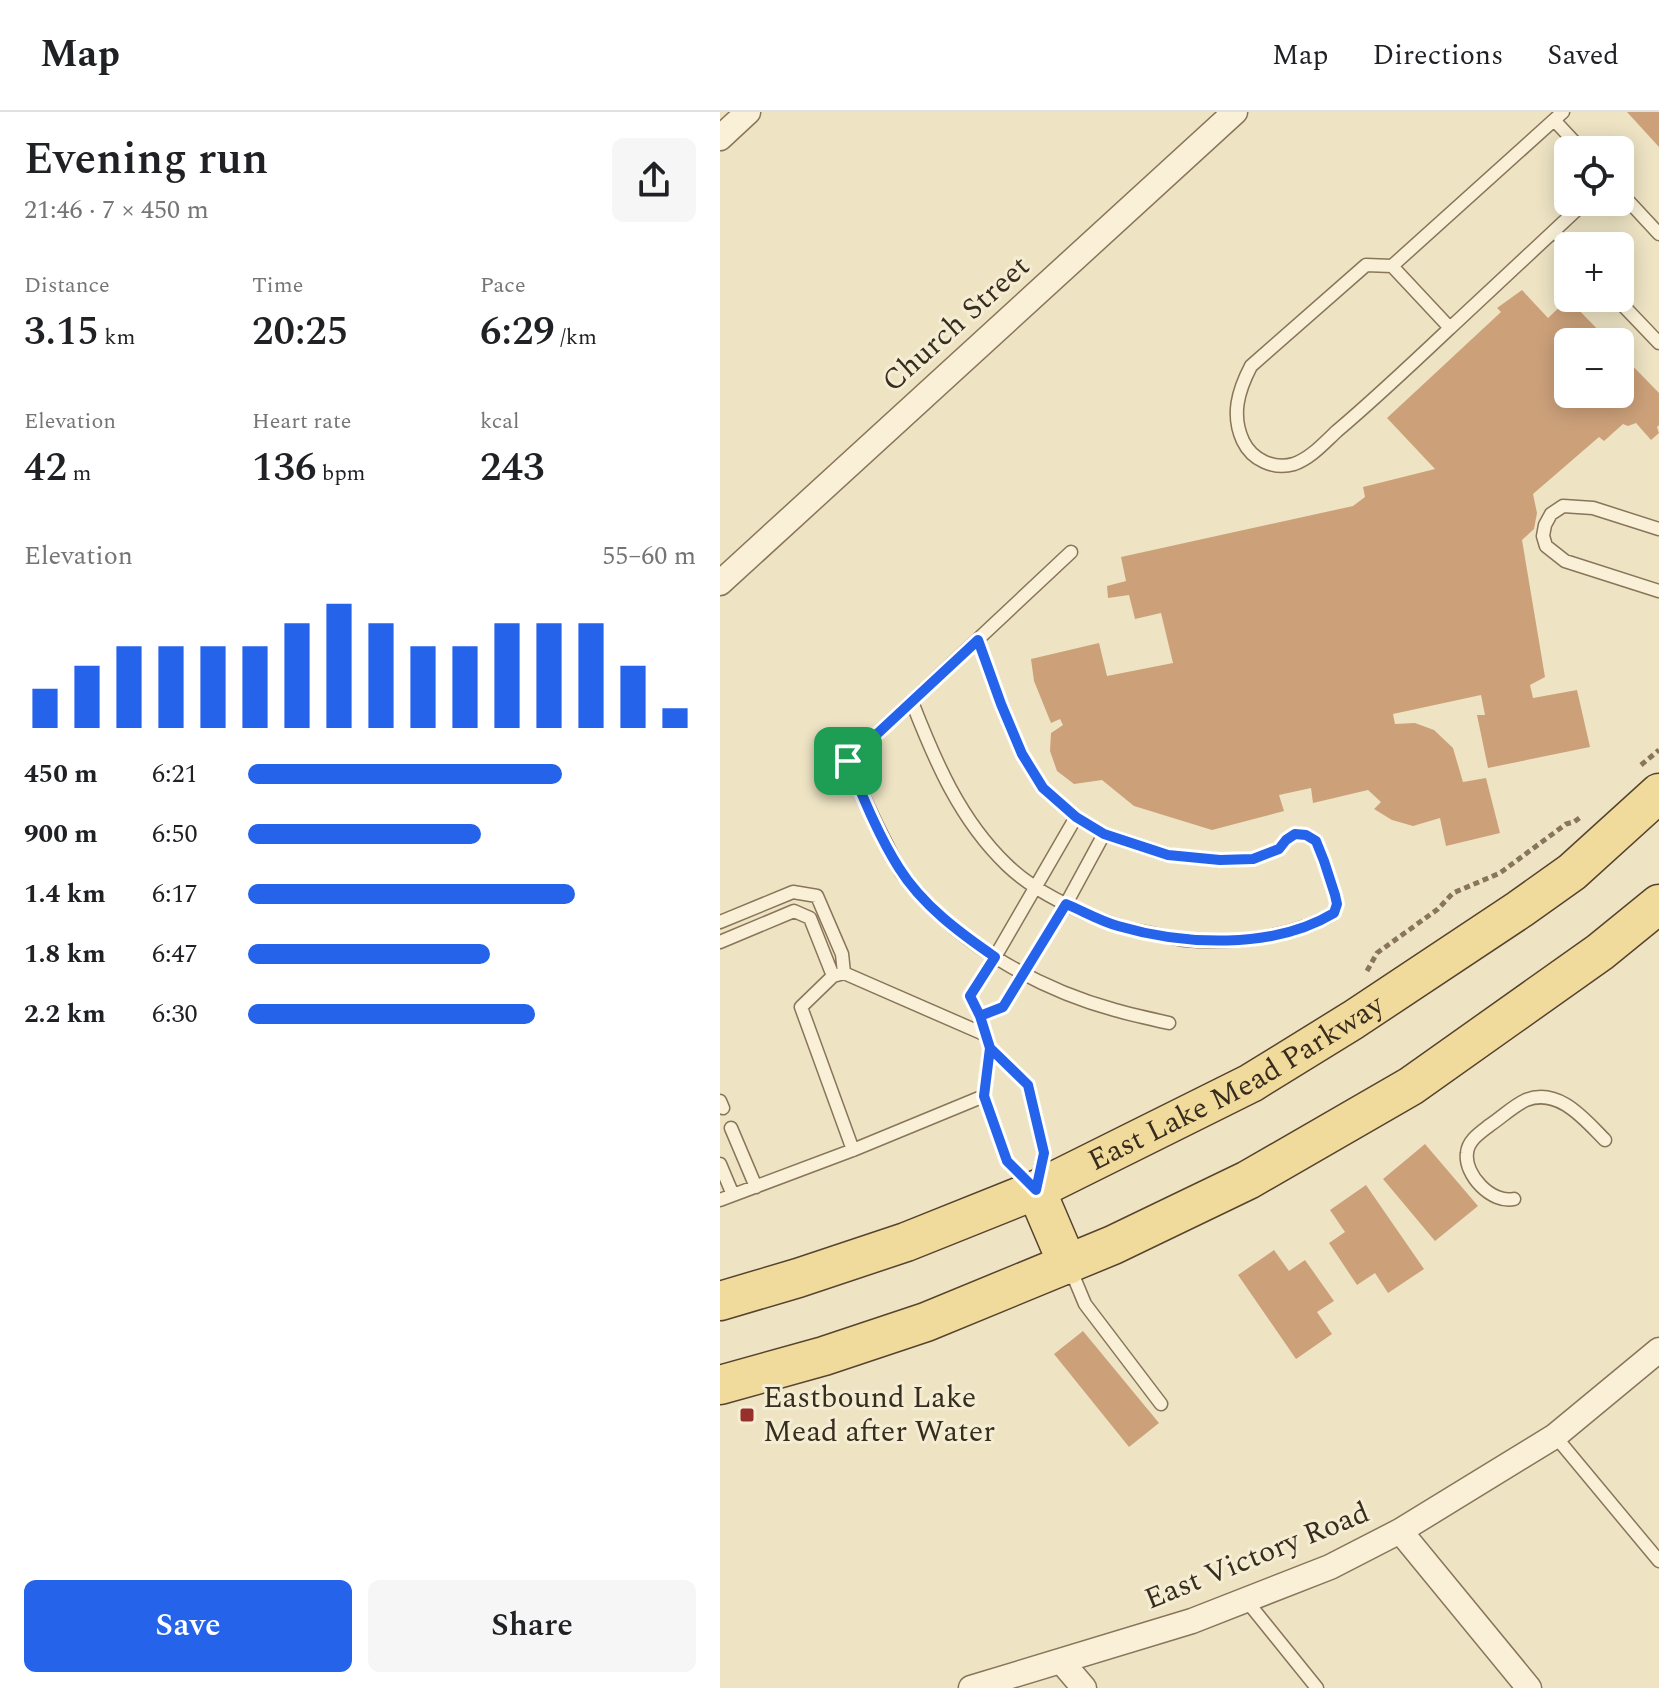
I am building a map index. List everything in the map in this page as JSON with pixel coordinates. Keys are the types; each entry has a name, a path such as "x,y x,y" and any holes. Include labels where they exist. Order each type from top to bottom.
{"main road":[{"name":"East Lake Mead Parkway","path":"720,1301 906,1242 1036,1190 1251,1083 1473,942 1572,872 1648,781"},
{"path":"720,1385 824,1356 926,1322 1068,1265 1248,1180 1411,1086 1600,952 1659,904"},
{"path":"1036,1190 1068,1265"}],"street":[{"path":"720,138 748,112"},
{"name":"Church Street","path":"720,583 1235,112"},
{"name":"East Victory Road","path":"971,1688 1192,1621 1330,1567 1400,1531 1555,1436 1659,1350"},
{"path":"1400,1531 1529,1688"},
{"path":"1061,1661 1084,1688"}],"lane":[{"path":"1570,216 1369,404 1306,458 1291,465 1274,466 1258,459 1246,448 1236,420 1237,403 1242,383 1251,366 1366,265 1392,266 1558,116 1572,136"},
{"path":"1634,207 1659,234"},
{"path":"1392,266 1450,328"},
{"path":"1629,312 1659,343"},
{"path":"1659,529 1593,508 1563,506 1551,514 1543,536 1546,546 1565,561 1659,591"},
{"path":"1071,552 848,761 900,870 932,908 968,939 995,957 1065,992 1114,1010 1169,1023"},
{"path":"912,702 936,761 963,810 1008,865 1066,904 1116,926 1184,940 1235,940 1279,935 1321,921 1334,913 1337,904 1324,861 1316,841 1306,835 1295,834 1279,849 1253,859 1220,860 1168,855 1104,834 1076,817 1043,788 1022,754 978,640"},
{"path":"1036,1190 1007,1161 984,1096 988,1042 970,996 1076,817"},
{"path":"980,1016 1003,1007 1066,904 1104,834"},
{"path":"720,922 793,892 817,896 842,954 838,975 801,1007 853,1150"},
{"path":"720,942 794,911 810,918 838,975 988,1042 1028,1085 1044,1153 1036,1190"},
{"path":"720,1200 984,1096"},
{"path":"1514,1199 1498,1199 1484,1189 1469,1168 1467,1152 1477,1135 1521,1103 1538,1097 1571,1106 1605,1140"},
{"path":"731,1128 756,1187"},
{"path":"720,1164 733,1195"},
{"path":"1068,1265 1085,1304 1161,1404"},
{"path":"1555,1436 1659,1561"},
{"path":"1246,1600 1317,1688"}],"path":[{"path":"1648,781 1659,750"},
{"path":"1366,973 1377,953 1438,909 1453,893 1508,868 1592,807"}],"building":[{"path":"1627,112 1659,112 1659,147"},
{"path":"1522,290 1548,318 1554,312 1581,312 1596,328 1554,328 1554,408 1634,408 1634,367 1659,393 1659,433 1651,440 1636,423 1623,424 1604,441 1599,437 1533,494 1537,513 1534,529 1522,540 1545,677 1530,685 1533,698 1577,690 1590,747 1488,768 1477,715 1485,715 1481,695 1393,714 1395,724 1415,723 1434,730 1453,748 1463,782 1486,778 1500,833 1446,846 1440,818 1413,826 1392,820 1374,809 1381,802 1368,790 1313,803 1311,788 1279,795 1284,811 1212,830 1134,806 1102,780 1074,784 1057,771 1050,751 1051,733 1063,725 1060,719 1051,723 1034,681 1031,659 1099,643 1107,676 1173,663 1161,613 1135,619 1129,595 1108,598 1107,586 1126,581 1121,557 1353,506 1365,497 1363,487 1435,469 1387,418 1501,312 1497,308"},
{"path":"1425,1144 1478,1206 1435,1241 1383,1179"},
{"path":"1366,1185 1424,1269 1388,1293 1375,1273 1357,1285 1329,1243 1345,1232 1330,1210"},
{"path":"1274,1250 1289,1271 1305,1260 1334,1301 1317,1312 1332,1334 1296,1359 1238,1275"},
{"path":"1083,1331 1159,1423 1129,1447 1054,1354"}],"place":[{"name":"Eastbound Lake Mead after Water","path":"747,1415"}],"route":[{"path":"848,761 900,870 932,908 995,957 970,996 990,1048 984,1096 1007,1161 1036,1190 1044,1153 1028,1085 990,1048 980,1016 1003,1007 1066,904 1116,926 1184,940 1235,940 1279,935 1321,921 1334,913 1337,904 1316,841 1306,835 1295,834 1279,849 1253,859 1220,860 1168,855 1104,834 1076,817 1043,788 1022,754 978,640 848,761"}]}
